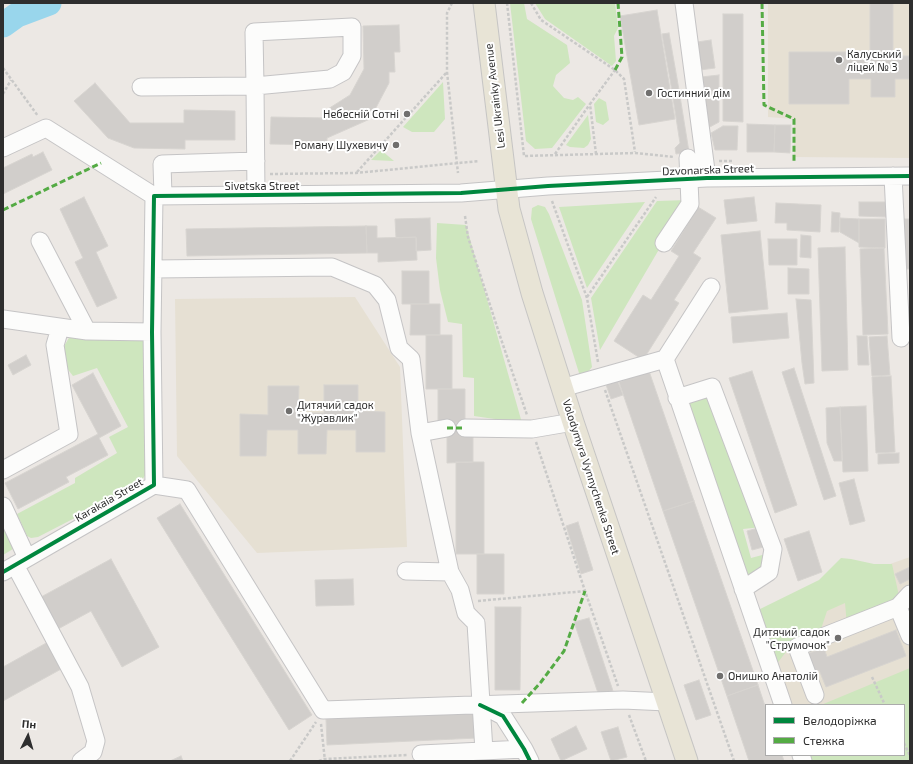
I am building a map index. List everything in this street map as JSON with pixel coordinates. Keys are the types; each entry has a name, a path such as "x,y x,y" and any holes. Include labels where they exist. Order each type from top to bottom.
{"main road":[{"name":"Lesi Ukrainky Avenue","path":"484,3 507,189"},
{"name":"Volodymyra Vynnychenka Street","path":"507,189 509,209 532,293 573,422 687,761"}],"street":[{"path":"664,243 690,204 689,178 696,159 684,3"},
{"path":"141,87 255,86 330,79 343,72 352,56 352,27 254,32 255,86 256,167 256,195"},
{"path":"3,148 46,128 159,196"},
{"path":"696,159 707,178"},
{"path":"3,319 87,331 152,332 154,269 162,164 256,167"},
{"name":"Dzvonarska Street","path":"507,189 689,178 902,176"},
{"path":"901,338 904,293 902,176"},
{"name":"Sivetska Street","path":"159,196 461,193 507,189"},
{"path":"40,241 87,331"},
{"path":"154,269 332,267 374,285 387,300 399,348 411,358 420,433 450,572 460,590 466,613 476,623 484,751"},
{"path":"562,388 602,382 665,359 711,287"},
{"path":"3,470 69,434 55,345 60,328"},
{"name":"Karakaia Street","path":"15,565 154,485 152,332"},
{"path":"665,359 677,398 783,704"},
{"path":"677,398 712,387 772,549 769,572 743,589"},
{"path":"465,428 532,429 573,422"},
{"path":"420,433 447,428"},
{"path":"154,485 187,490 322,712 480,704 623,700 667,702"},
{"path":"3,506 15,565 80,687 96,741 94,752 81,761"},
{"path":"406,571 450,572"},
{"path":"815,695 797,647 898,607 910,594"},
{"path":"898,607 910,636"},
{"path":"480,704 503,716 527,755"},
{"path":"421,754 484,751 527,755"}],"path":[{"path":"452,3 447,13 447,72 458,173"},
{"path":"507,3 524,156 635,153 696,159 742,161"},
{"path":"531,3 541,20 615,70 624,79 635,153"},
{"path":"3,68 46,128"},
{"path":"555,154 615,70"},
{"path":"356,173 447,72"},
{"path":"3,94 11,80"},
{"path":"590,104 596,154"},
{"path":"256,167 356,173 479,161"},
{"path":"648,197 662,196"},
{"path":"587,298 656,197"},
{"path":"559,201 551,201 587,298 602,382 734,761"},
{"path":"465,216 468,237 496,324 585,591 646,761"},
{"path":"463,602 585,591"},
{"path":"872,677 885,704"},
{"path":"322,712 324,760"},
{"path":"290,761 322,712"},
{"path":"905,745 910,756"},
{"path":"319,761 421,754"}],"shaded area":[{"name":"Калуський ліцей № 3","path":"768,3 910,3 910,158 794,157 794,119 768,117"},
{"name":"Дитячий садок \"Журавлик\"","path":"355,297 400,367 407,547 257,553 177,456 175,299"},
{"name":"Дитячий садок \"Струмочок\"","path":"910,557 910,761 905,756 905,704 789,704 756,611"}],"green space":[{"path":"510,3 524,3 527,19 567,45 570,63 556,75 553,86 564,98 573,100 578,97 586,104 552,148 535,149 526,141"},
{"path":"535,3 615,3 618,28 614,36 616,61 612,66 545,19"},
{"path":"443,82 445,119 434,132 412,132 403,127"},
{"path":"599,98 606,102 609,120 603,125 596,122 594,104"},
{"path":"588,115 591,139 588,145 584,148 570,147 566,145"},
{"path":"381,150 394,161 371,160"},
{"path":"688,200 600,350 591,298 657,201"},
{"path":"645,202 587,288 559,207"},
{"path":"538,205 545,207 549,214 582,300 592,367 587,373 579,373 531,219 532,208"},
{"path":"437,223 466,225 522,423 474,416 474,378 463,377 462,324 448,322 440,290 436,258"},
{"path":"70,336 147,340 146,474 140,483 129,490 38,537 31,538 27,536 17,514 75,483 75,478 117,453 109,437 128,427 97,368 73,376 66,367 63,348"},
{"path":"710,395 762,527 743,529 751,558 766,554 763,570 744,581 682,401"},
{"path":"3,523 13,543 13,549 3,555"},
{"path":"841,558 874,564 892,564 899,596 870,619 864,631 847,625 845,603 827,611 820,632 793,643 775,666 756,611 819,580"},
{"path":"910,668 910,761 809,761 807,756 905,756 905,704 823,704"}],"building":[{"path":"870,3 893,3 893,56 910,56 910,79 895,79 895,97 871,97 871,79 849,79 849,104 789,104 789,52 870,52"},
{"path":"657,10 675,119 639,125 620,16"},
{"path":"723,14 743,14 743,122 723,121"},
{"path":"399,25 400,52 394,52 395,72 389,72 389,83 370,119 327,138 327,145 270,144 271,117 328,118 328,109 350,95 364,69 363,26"},
{"path":"669,33 679,90 672,91 662,34"},
{"path":"711,40 715,68 700,70 697,42"},
{"path":"719,75 719,122 708,128 701,77"},
{"path":"95,83 130,123 184,123 184,110 235,111 235,140 185,140 185,149 134,148 108,138 74,101"},
{"path":"679,90 689,152 676,154 675,148 680,143 672,92"},
{"path":"747,124 775,125 774,152 747,152"},
{"path":"775,125 791,125 790,153 774,152"},
{"path":"723,126 738,126 737,150 715,150 711,133"},
{"path":"43,152 52,170 3,194 3,168 32,154 33,157"},
{"path":"84,197 108,246 96,252 117,298 97,307 75,262 83,258 60,209"},
{"path":"754,197 757,221 727,224 724,200"},
{"path":"859,202 888,202 887,217 859,216"},
{"path":"776,203 821,205 820,232 787,230 787,223 775,223"},
{"path":"698,207 716,218 693,253 701,258 674,300 679,303 643,360 614,341 643,295 651,300 679,256 671,251"},
{"path":"832,212 840,213 839,232 831,232"},
{"path":"430,218 431,250 416,251 416,237 396,238 395,219"},
{"path":"840,218 859,219 859,243 840,232"},
{"path":"859,219 885,219 885,248 859,247"},
{"path":"904,219 910,219 910,269 904,269"},
{"path":"366,226 367,253 187,256 186,229"},
{"path":"366,226 377,226 377,238 416,237 417,260 378,262 378,253 367,253"},
{"path":"760,231 768,309 729,313 721,235"},
{"path":"801,235 811,236 811,258 800,257"},
{"path":"768,239 797,239 797,265 769,265"},
{"path":"845,247 848,370 822,371 818,248"},
{"path":"884,248 888,334 863,335 860,249"},
{"path":"788,268 809,269 809,294 788,294"},
{"path":"402,271 429,271 429,304 402,304"},
{"path":"796,299 811,300 814,383 805,384"},
{"path":"411,304 440,304 440,335 410,335"},
{"path":"787,313 789,338 733,343 731,317"},
{"path":"426,335 452,335 452,389 426,389"},
{"path":"857,336 867,336 869,365 858,365"},
{"path":"887,336 890,375 872,376 869,337"},
{"path":"26,355 31,365 13,375 8,365"},
{"path":"794,368 836,496 824,500 782,372"},
{"path":"649,371 694,501 663,511 619,382"},
{"path":"752,371 797,505 775,513 729,378"},
{"path":"93,373 121,426 99,438 108,455 66,477 69,482 18,509 5,483 98,434 72,385"},
{"path":"621,374 623,380 618,382 623,395 611,399 604,379"},
{"path":"891,376 895,452 876,453 872,377"},
{"path":"324,385 358,385 358,411 385,412 385,452 356,452 356,430 327,430 326,454 298,454 298,430 267,430 266,456 240,456 240,414 268,415 268,386 299,386 298,413 324,413"},
{"path":"438,389 465,389 465,423 438,424"},
{"path":"866,406 868,471 843,472 840,407"},
{"path":"840,407 842,461 834,461 827,443 826,408"},
{"path":"447,423 465,423 473,429 473,462 447,463"},
{"path":"899,453 899,463 878,464 878,454"},
{"path":"456,462 484,462 484,554 456,554"},
{"path":"854,479 865,521 850,525 839,483"},
{"path":"694,501 758,685 727,696 663,511"},
{"path":"180,504 312,715 289,730 157,518"},
{"path":"578,522 593,570 581,574 566,526"},
{"path":"762,527 767,546 752,550 747,531"},
{"path":"809,531 822,572 798,581 784,539"},
{"path":"477,554 504,554 504,594 477,594"},
{"path":"111,559 159,647 122,667 91,611 58,629 41,597"},
{"path":"910,567 910,579 900,584 895,574"},
{"path":"353,579 354,605 316,606 315,580"},
{"path":"495,607 521,607 520,690 495,690"},
{"path":"589,618 613,691 599,696 574,622"},
{"path":"896,630 906,656 826,687 819,670 814,672 807,654 824,648 827,657"},
{"path":"48,642 63,668 3,701 3,667"},
{"path":"699,680 711,715 696,720 684,685"},
{"path":"758,685 765,706 765,756 782,756 784,761 749,761 727,696"},
{"path":"476,712 477,738 327,745 326,719"},
{"path":"576,726 587,749 561,761 551,739"},
{"path":"618,727 627,757 611,761 601,732"},
{"path":"181,756 183,761 170,761"}],"waterway":[{"path":"3,25 17,15 49,3"}],"marked path":[{"path":"615,70 622,57 618,3"},
{"path":"762,3 764,105 794,119 794,162"},
{"path":"3,210 101,163"},
{"path":"447,428 465,428"},
{"path":"522,703 541,682 564,651 585,591"}],"cycle path":[{"path":"3,572 154,485 152,332 154,196 461,193 548,186 707,178 910,176"},
{"path":"480,705 503,716 530,761"}],"place":[{"name":"Калуський ліцей № 3","path":"839,60"},
{"name":"Гостинний дім","path":"649,93"},
{"name":"Небесній Сотні","path":"407,114"},
{"name":"Роману Шухевичу","path":"396,145"},
{"name":"Дитячий садок \"Журавлик\"","path":"289,411"},
{"name":"Дитячий садок \"Струмочок\"","path":"838,638"},
{"name":"Онишко Анатолій","path":"720,676"}]}
